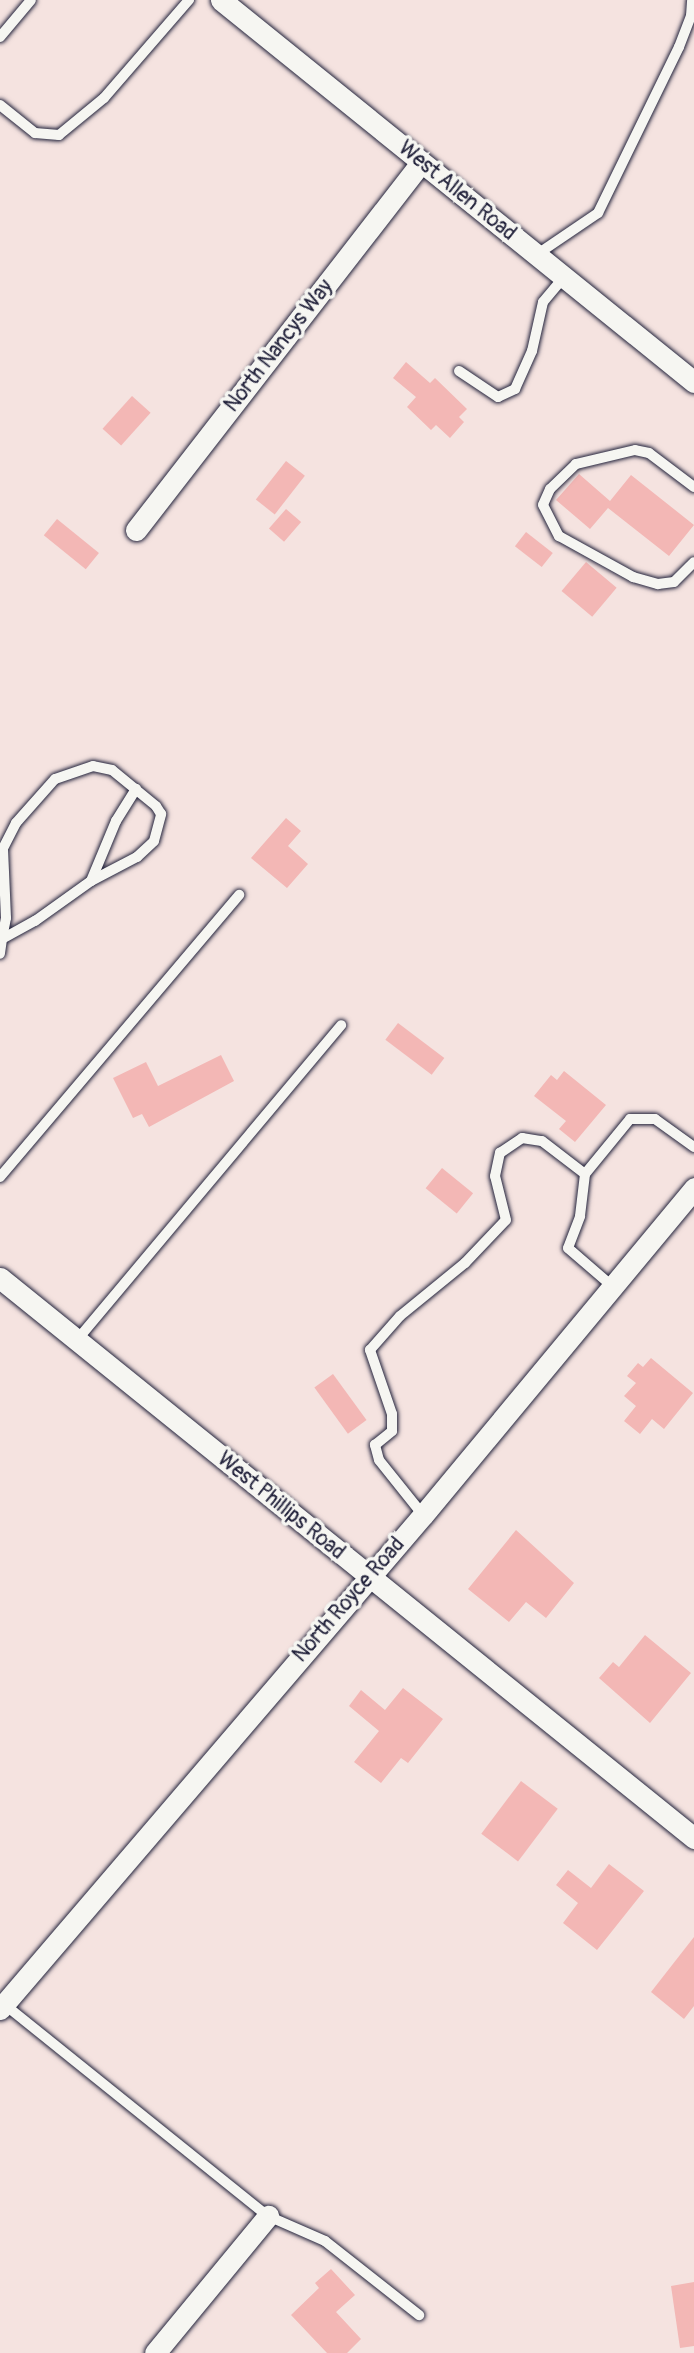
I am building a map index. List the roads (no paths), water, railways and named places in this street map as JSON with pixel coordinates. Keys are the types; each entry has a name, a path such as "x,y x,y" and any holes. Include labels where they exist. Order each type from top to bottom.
{"street":[{"name":"West Allen Road","path":"225,1 421,163 694,382"},
{"name":"North Nancys Way","path":"136,530 421,163"},
{"name":"North Royce Road","path":"2,2006 423,1514 694,1188"},
{"name":"West Phillips Road","path":"0,1278 694,1838"},
{"path":"155,2353 268,2216"}],"lane":[{"path":"0,37 31,0"},
{"path":"0,105 35,133 59,135 104,98 189,0"},
{"path":"536,255 598,213 693,16 692,0"},
{"path":"459,371 498,397 515,389 532,351 543,302 564,277"},
{"path":"694,487 649,453 635,450 576,464 550,489 543,505 559,536 633,577 658,584 674,582 694,562"},
{"path":"0,954 3,849 16,823 55,779 93,766 112,770 161,814 155,841 127,863 91,881 64,904 1,939"},
{"path":"91,881 116,821 136,789"},
{"path":"0,1177 239,895"},
{"path":"77,1340 341,1025"},
{"path":"612,1286 568,1248 580,1216 585,1174 630,1119 655,1119 694,1147"},
{"path":"423,1514 379,1460 376,1445 392,1431 392,1414 370,1350 400,1316 465,1263 506,1220 495,1176 500,1153 522,1138 542,1141 585,1174"},
{"path":"2,2006 268,2216 325,2241 419,2315"}]}
